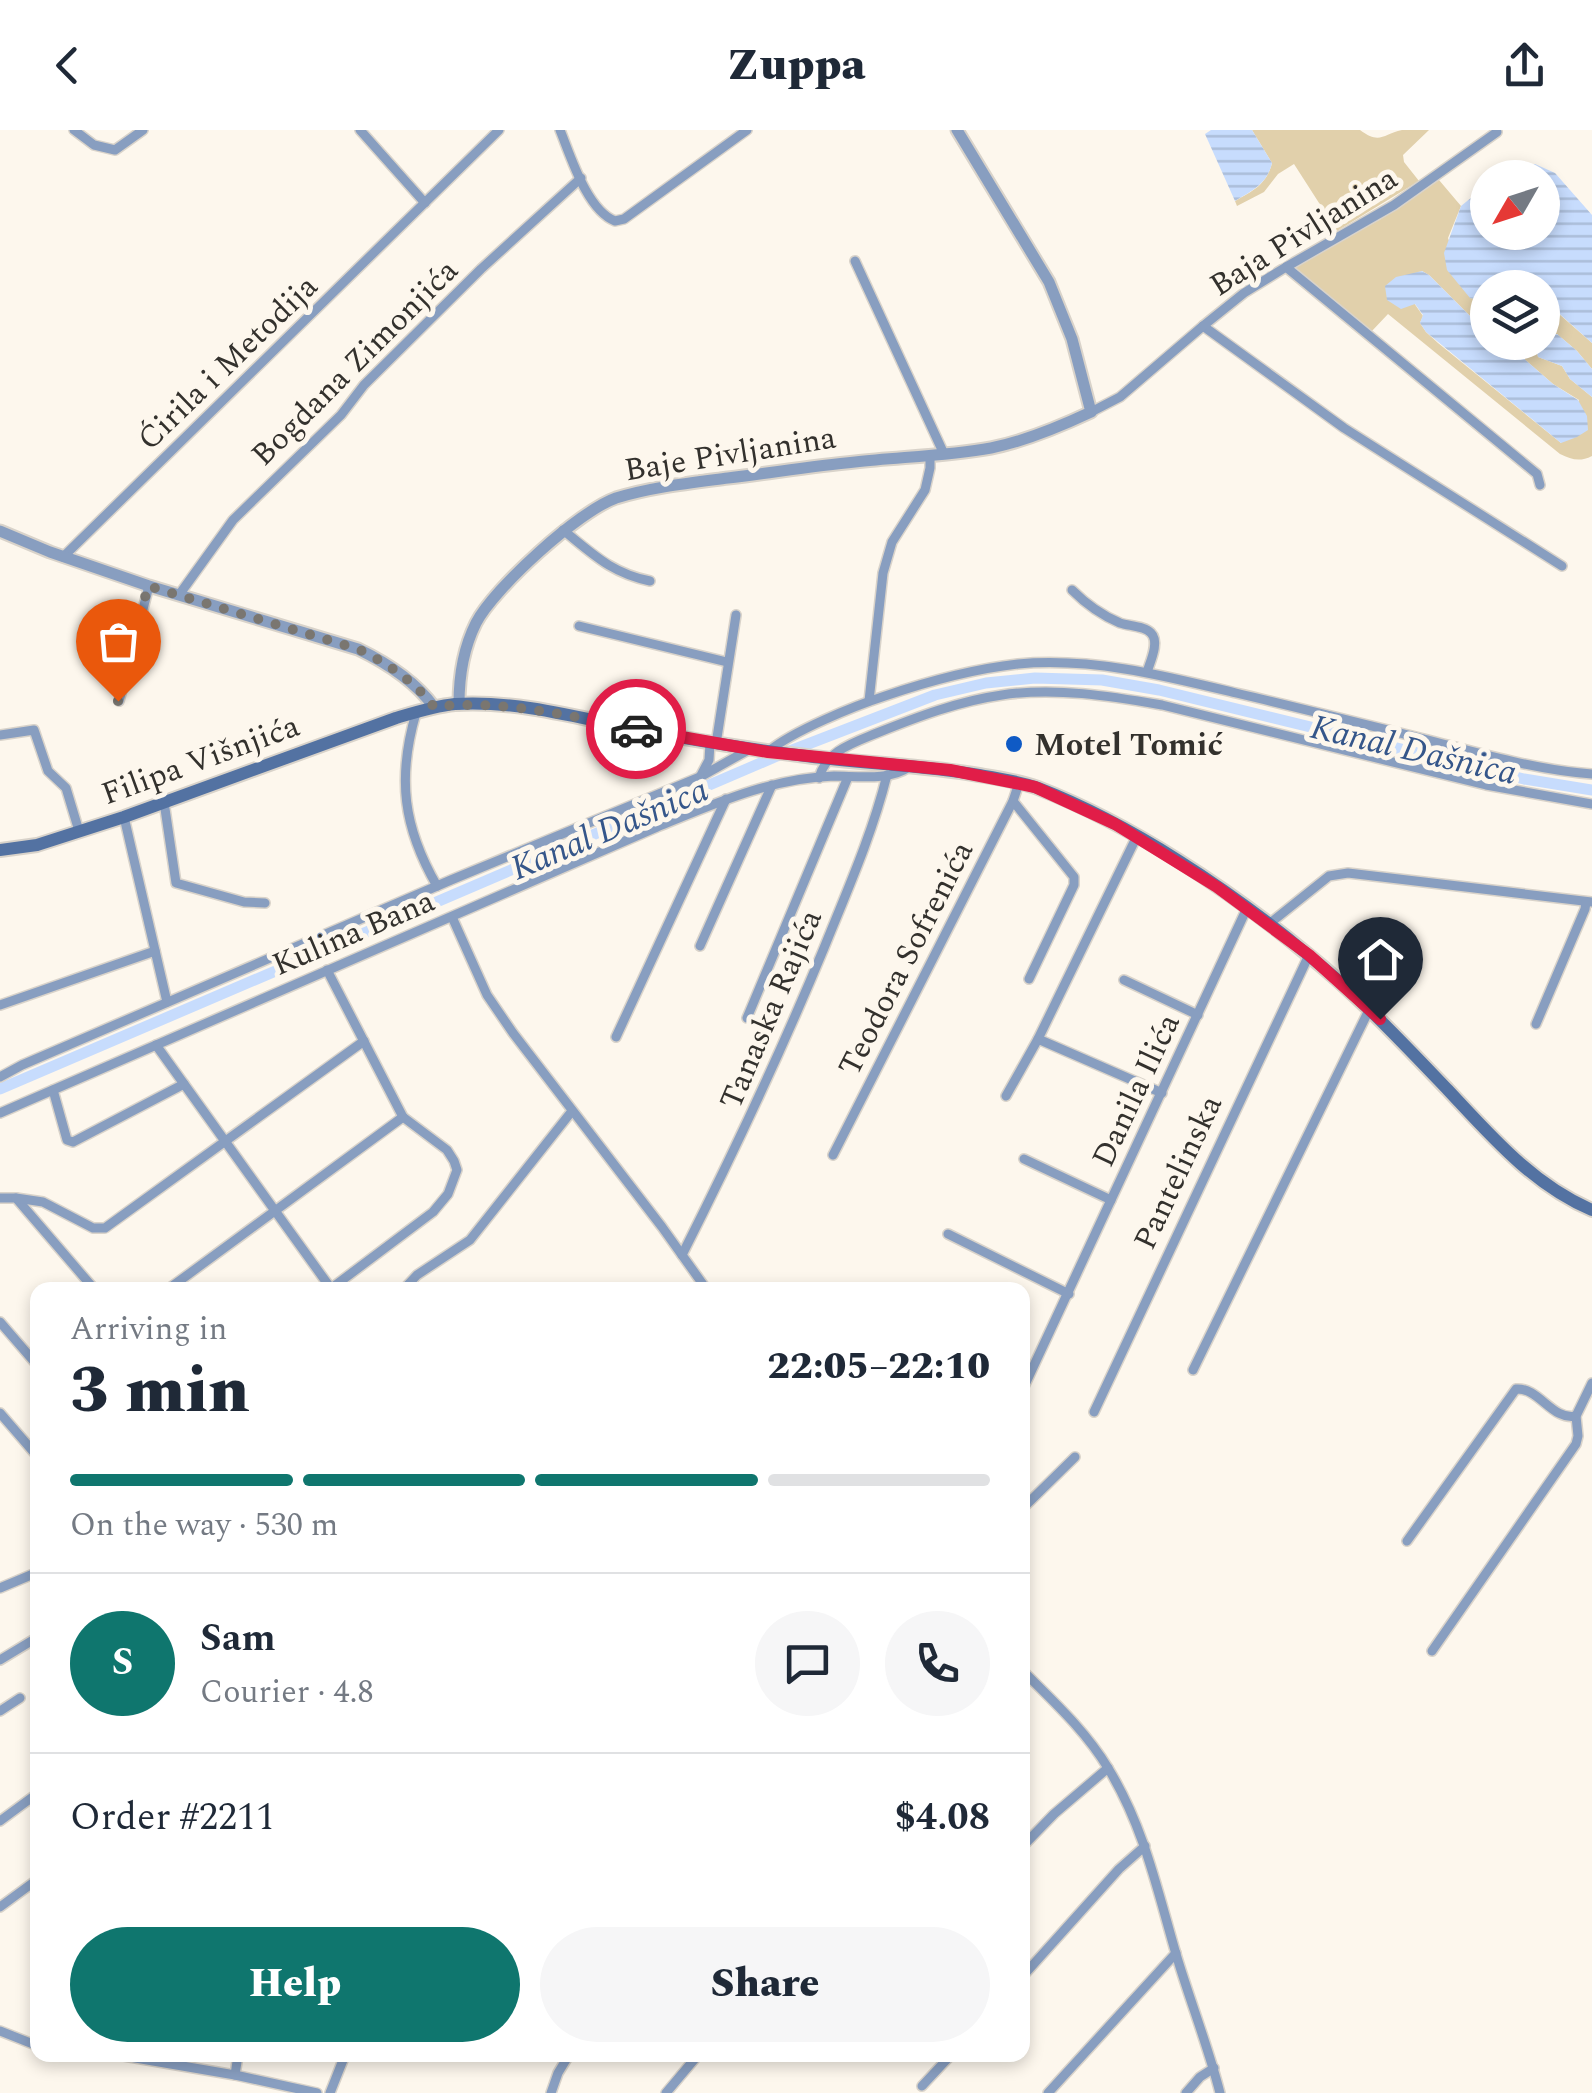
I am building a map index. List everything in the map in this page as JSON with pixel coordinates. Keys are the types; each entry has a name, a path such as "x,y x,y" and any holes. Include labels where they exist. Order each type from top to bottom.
{"main road":[{"name":"Filipa Višnjića","path":"0,850 37,845 416,712 459,704 536,710 713,743 827,759"},
{"path":"827,759 911,765 1019,782 1082,807 1137,836 1247,908 1309,955 1369,1010 1512,1158 1592,1210"}],"street":[{"path":"74,130 102,149 115,150 143,130"},
{"path":"360,130 425,204"},
{"name":"Ćirila i Metodija","path":"63,556 499,130"},
{"path":"560,130 598,210 610,220 620,221 747,130"},
{"path":"957,130 1048,282 1072,339 1091,412"},
{"name":"Baja Pivljanina","path":"1091,412 1120,397 1244,294 1394,206 1498,132"},
{"name":"Bogdana Zimonjića","path":"179,595 233,520 481,269 581,178"},
{"path":"855,261 944,454"},
{"path":"1286,266 1537,474 1540,485"},
{"path":"1203,326 1344,428 1562,566"},
{"name":"Baje Pivljanina","path":"459,704 460,677 476,623 506,585 563,530 612,500 647,490 990,448 1055,429 1091,412"},
{"path":"869,701 882,572 892,542 925,490 930,455"},
{"path":"563,530 601,562 628,577 650,582"},
{"path":"0,531 148,586 358,649 390,666 434,707"},
{"path":"118,701 148,586"},
{"path":"1072,590 1088,606 1120,623 1150,631 1154,649 1148,672"},
{"path":"700,777 713,743 736,615"},
{"path":"580,626 728,662"},
{"path":"768,752 794,735 869,701 924,682 1021,664 1073,664 1148,672 1489,756 1592,774"},
{"path":"818,778 827,759 840,750 956,705 1002,695 1075,693 1162,705 1486,785 1592,804"},
{"path":"416,712 404,763 407,815 414,840 437,886"},
{"path":"0,734 34,730 48,771 66,788 79,831"},
{"path":"0,1077 22,1064 437,886 700,777 750,749"},
{"name":"Kulina Bana","path":"0,1113 726,800 772,785 818,778 897,774 911,765"},
{"name":"Tanaska Rajića","path":"682,1255 742,1136 815,969 860,861 887,775"},
{"path":"747,1018 848,777"},
{"name":"Teodora Sofrenića","path":"833,1155 1013,801 1019,782"},
{"path":"700,946 772,785"},
{"path":"616,1037 726,800"},
{"path":"1013,801 1074,877 1074,885 1029,979"},
{"path":"164,802 176,883 244,902 265,903"},
{"path":"124,816 167,1002"},
{"path":"1006,1096 1137,836"},
{"path":"1270,924 1329,876 1348,873 1589,902 1536,1024"},
{"name":"Danila Ilića","path":"1030,1374 1247,908"},
{"path":"452,916 488,995 513,1033 701,1282"},
{"path":"0,1006 155,951"},
{"name":"Pantelinska","path":"1094,1412 1309,955"},
{"path":"327,970 403,1117 446,1150 457,1170 448,1194 433,1212 341,1282"},
{"path":"1124,980 1198,1015"},
{"path":"1193,1370 1369,1010"},
{"path":"1038,1039 1162,1093"},
{"path":"0,1198 43,1202 94,1228 105,1228 364,1041"},
{"path":"156,1044 325,1282"},
{"path":"53,1090 67,1140 73,1142 184,1084"},
{"path":"410,1282 470,1240 572,1111"},
{"path":"178,1282 403,1117"},
{"path":"1024,1159 1112,1200"},
{"path":"16,1198 88,1282"},
{"path":"948,1234 1068,1294"},
{"path":"0,1322 30,1357"},
{"path":"1432,1652 1576,1444 1576,1416 1592,1382"},
{"path":"1407,1540 1516,1389 1525,1388 1564,1417 1576,1416"},
{"path":"0,1413 30,1449"},
{"path":"1030,1500 1075,1457"},
{"path":"0,1588 30,1575"},
{"path":"0,1660 30,1642"},
{"path":"1030,1682 1087,1736 1108,1768 1145,1846 1220,2093"},
{"path":"0,1711 20,1698"},
{"path":"1030,1839 1108,1768"},
{"path":"0,1821 30,1799"},
{"path":"1030,1968 1119,1869 1145,1846"},
{"path":"0,1908 30,1885"},
{"path":"1048,2093 1176,1953"},
{"path":"0,2031 30,2044"},
{"path":"160,2062 317,2093"},
{"path":"190,2062 190,2067"},
{"path":"235,2075 237,2062"},
{"path":"330,2093 341,2062"},
{"path":"551,2093 565,2062"},
{"path":"666,2093 692,2062"},
{"path":"922,2086 944,2062"},
{"path":"1186,2093 1214,2068"}],"shaded area":[{"path":"1252,130 1360,130 1377,138 1402,130 1429,130 1403,155 1419,181 1337,231 1294,164 1278,174 1264,192 1237,206 1235,201 1263,182 1272,163"},
{"path":"1439,180 1461,206 1448,238 1470,298 1470,316 1422,271 1414,303 1423,316 1420,323 1438,343 1561,443 1579,400 1525,360 1546,360 1562,366 1570,379 1592,397 1592,456 1576,460 1560,454 1388,314 1371,332 1294,268 1381,219"},
{"path":"1560,315 1592,343 1592,369 1560,337"}],"water":[{"path":"1211,130 1252,130 1272,163 1263,181 1235,201 1205,134"},
{"path":"1560,179 1592,215 1592,343 1560,314 1560,270 1470,270 1470,298 1447,270 1444,253 1461,206 1470,199 1470,250 1560,250"},
{"path":"1422,271 1429,275 1470,316 1470,360 1525,360 1578,400 1587,416 1588,430 1561,443 1426,332 1420,323 1423,315 1415,304 1401,309 1387,300 1385,286 1396,277"},
{"path":"1560,337 1592,369 1592,397 1570,379 1562,366 1546,360 1560,360"}],"waterway":[{"name":"Kanal Dašnica","path":"0,1089 777,756 935,695 986,683 1035,678 1102,680 1159,690 1524,779 1592,790"}],"way so far":[{"path":"118,701 148,586 358,649 390,666 434,707 516,707 636,729"}],"place":[{"name":"Motel Tomić","path":"1014,744"}],"route":[{"path":"636,729 768,752 950,770 1035,787 1115,824 1217,887 1309,955 1380,1019"}]}
